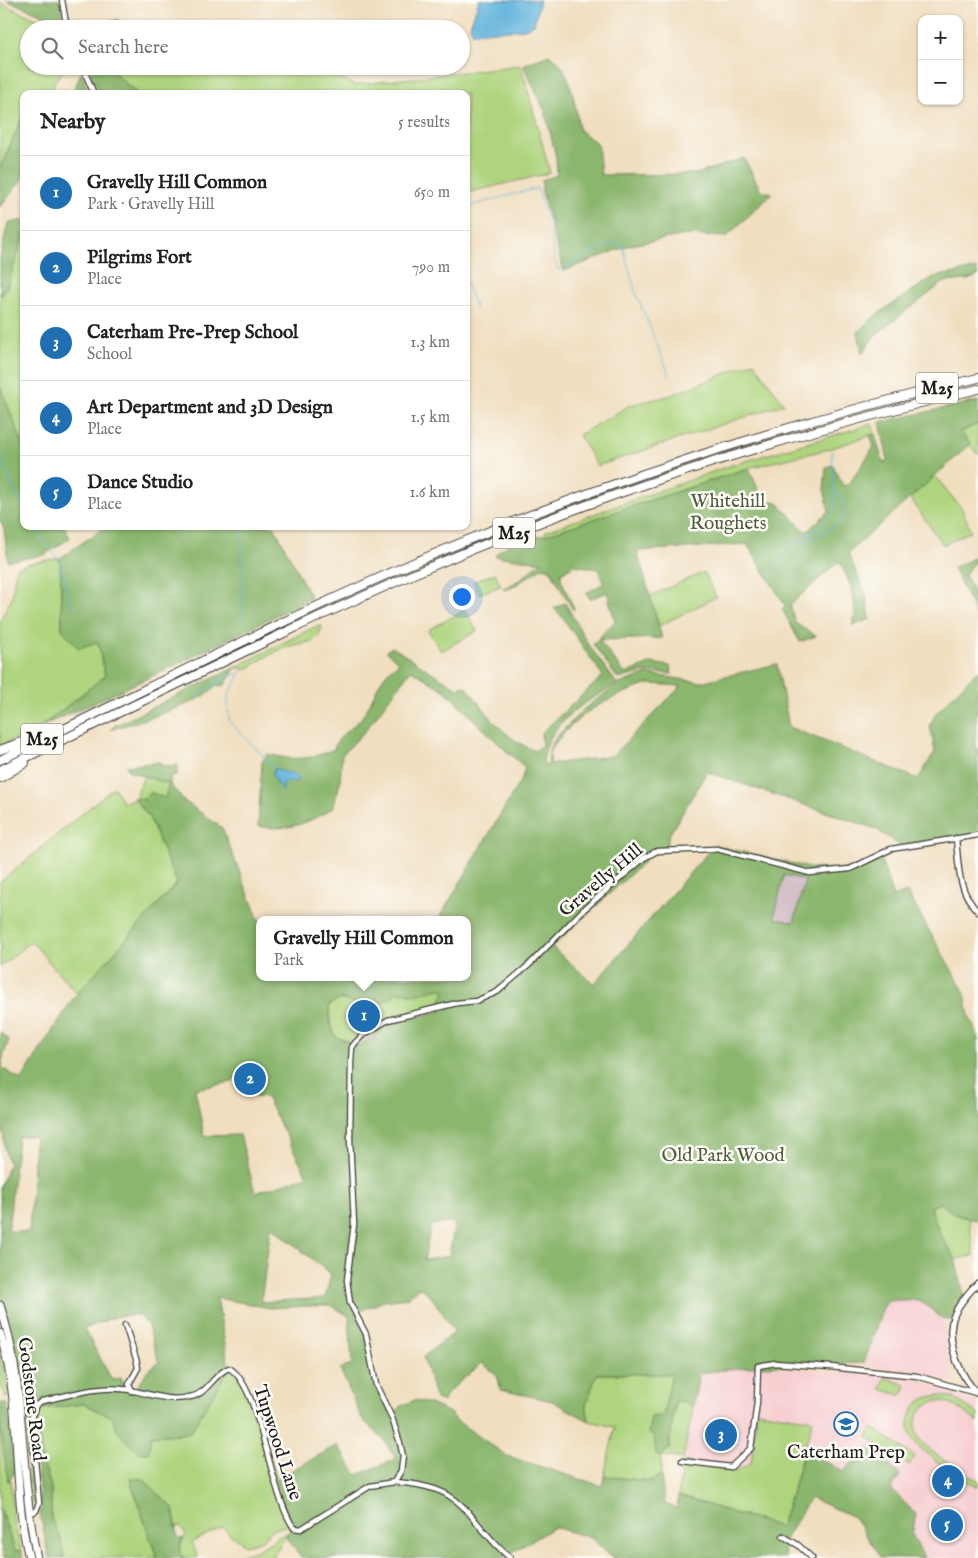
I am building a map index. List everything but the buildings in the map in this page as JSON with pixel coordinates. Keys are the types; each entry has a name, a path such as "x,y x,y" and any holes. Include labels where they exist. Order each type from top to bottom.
{"highway":[{"name":"M25","path":"0,760 357,588 533,514 619,482 749,439 822,418 978,378"},
{"name":"M25","path":"0,770 368,594 539,523 652,482 767,445 864,417 978,389"},
{"name":"M25","path":"0,750 85,719"},
{"name":"M25","path":"0,778 72,736"},
{"name":"Godstone Road","path":"0,1305 16,1370 30,1513 37,1558"},
{"name":"Godstone Road","path":"0,1333 12,1396 20,1493 29,1558"}],"street":[{"path":"62,0 65,20"},
{"path":"86,75 92,90"},
{"name":"Gravelly Hill","path":"401,1472 403,1456 400,1444 392,1418 376,1385 366,1334 350,1303 347,1280 354,1224 350,1140 352,1047 362,1035 388,1020 457,1003 476,1001 504,988 582,910 644,858 657,851 718,848 804,871 823,873 850,870 891,849 978,835"},
{"path":"956,838 961,887 968,900 978,912"},
{"path":"977,1394 958,1364 952,1330 954,1316 966,1295 978,1283"},
{"path":"125,1325 138,1368 129,1384 132,1392"},
{"path":"682,1461 731,1467 751,1448 758,1366 775,1364 830,1367 917,1376 977,1394"},
{"name":"Tupwood Lane","path":"30,1513 36,1511 39,1503 31,1439 31,1418 36,1405 42,1401 91,1390 122,1389 163,1398 191,1397 209,1387 223,1370 229,1368 237,1373 252,1400 280,1495 291,1524 298,1530 370,1486 406,1482 429,1487 456,1499 510,1558"},
{"path":"394,1482 401,1472 406,1482"},
{"path":"783,1536 798,1545 812,1558"}],"shaded area":[{"path":"784,875 805,880 794,922 774,919"},
{"path":"888,1300 919,1300 942,1318 953,1383 919,1373 864,1366 883,1308"},
{"path":"758,1366 913,1378 978,1403 978,1558 924,1558 912,1534 916,1514 891,1489 843,1472 805,1449 813,1420 735,1472 683,1461 699,1373"}],"green space":[{"path":"6,0 59,0 63,20 47,20 46,16"},
{"path":"0,3 39,20 20,20 20,75 60,75 55,81 52,90 20,90 20,123 0,168"},
{"path":"549,55 563,67 567,77 574,100 579,130 598,144 601,175 696,174 744,158 761,191 773,193 726,237 686,235 630,245 564,271 542,192 542,180 557,175 556,157 545,111 523,65"},
{"path":"521,65 550,173 470,192 470,90 134,90 117,75 336,75 354,85 438,75 470,75 470,71"},
{"path":"80,75 82,75 87,90 74,90"},
{"path":"91,75 116,75 133,90 98,90"},
{"path":"20,124 20,182 0,207 0,168"},
{"path":"20,221 20,245 8,281 0,296 0,257 8,223"},
{"path":"20,246 20,437 0,387 0,298 6,290"},
{"path":"976,269 978,276 967,280 944,282 875,335 862,354 858,332 876,315 933,277"},
{"path":"754,362 784,404 597,466 579,435 630,405 669,396"},
{"path":"0,386 20,437 20,530 66,530 70,538 44,555 8,561 4,529 0,520"},
{"name":"Whitehill Roughets","path":"978,401 978,424 960,432 971,444 848,553 866,595 870,619 853,626 854,600 847,577 839,561 790,605 795,623 816,636 800,642 782,609 786,607 747,544 637,551 662,638 599,640 625,674 652,663 670,666 672,674 644,672 618,679 593,644 615,621 607,592 590,599 586,593 604,583 599,569 574,565 561,573 561,579 574,608 573,610 550,569 543,567 511,588 504,590 503,588 519,580 542,562 495,556 510,545 749,468 764,503 776,501 806,532 829,511 824,490 826,467 833,465 843,486 849,484 874,447 870,435 875,434 883,463 888,461 880,422"},
{"path":"872,424 875,434 829,449 748,468 545,535 546,531 732,465"},
{"path":"978,424 978,455 960,432"},
{"path":"935,476 962,509 971,531 943,545 910,498"},
{"path":"101,530 276,530 311,598 161,672 42,726 105,676 98,642 78,648 62,629 60,558"},
{"path":"978,556 978,561 970,566 965,575 978,600 978,618 953,568"},
{"path":"60,558 62,629 98,642 105,676 42,726 0,746 0,620 12,597 16,568 30,563"},
{"path":"704,572 716,597 659,626 650,596"},
{"path":"495,573 501,586 479,594 473,582"},
{"name":"Old Park Wood","path":"565,603 588,644 617,684 568,716 551,737 545,750 543,765 548,765 549,754 551,764 612,756 681,686 648,684 605,702 581,717 559,738 550,751 550,747 557,736 585,708 619,684 646,674 700,682 777,664 789,727 918,779 935,752 930,725 936,713 978,670 975,747 978,749 978,835 899,845 876,829 707,772 669,835 666,846 649,857 552,947 594,984 714,845 810,868 854,871 880,857 893,897 907,892 965,993 969,1016 978,1035 978,1221 954,1214 940,1203 930,1207 940,1234 955,1259 964,1294 950,1320 942,1318 919,1300 888,1300 883,1308 864,1363 758,1366 699,1373 693,1407 682,1401 675,1402 669,1449 661,1456 656,1455 654,1436 648,1433 651,1417 663,1416 672,1374 597,1374 586,1405 589,1421 552,1401 501,1390 497,1375 482,1363 448,1392 444,1402 436,1399 423,1357 455,1332 431,1296 419,1287 407,1298 384,1301 355,1313 366,1334 376,1385 393,1418 401,1406 415,1400 430,1404 450,1413 457,1421 507,1456 602,1486 604,1476 650,1481 661,1475 665,1504 677,1508 678,1496 781,1527 805,1449 843,1472 868,1447 900,1475 891,1489 916,1514 912,1534 924,1558 881,1558 854,1517 810,1498 784,1541 785,1558 614,1558 591,1538 554,1527 503,1558 302,1558 286,1538 291,1524 275,1480 337,1445 357,1475 396,1459 384,1440 362,1419 340,1369 352,1365 349,1316 330,1305 270,1308 217,1298 229,1368 190,1433 151,1436 149,1453 139,1453 118,1432 112,1417 84,1404 40,1409 38,1424 41,1455 51,1487 51,1519 61,1540 64,1558 49,1558 40,1514 41,1508 32,1420 37,1407 63,1399 60,1396 44,1400 32,1407 29,1428 32,1456 27,1460 26,1402 20,1384 14,1341 0,1289 0,1186 9,1164 2,1121 0,1032 9,1039 2,1061 2,1068 21,1080 74,997 177,883 149,817 134,798 144,799 150,792 165,798 169,784 129,771 126,766 160,762 163,766 178,765 177,775 171,776 170,784 183,800 222,828 257,916 256,981 471,981 471,916 440,916 522,778 525,767 444,690 411,670 365,731 342,755 340,783 333,808 297,825 279,828 258,826 262,762 267,754 301,758 316,756 334,749 339,739 362,717 386,674 399,663 386,651 392,647 457,688 466,686 504,732 535,751 542,745 541,733 603,676 554,608","holes":["784,875 805,880 794,922 774,918","438,988 446,991 439,1005 441,1011 372,1029 374,1038 362,1042 357,1047 335,1036 330,1022 329,1005 340,999 370,1005 383,1002 397,992 416,995","245,1061 268,1075 255,1096 266,1097 307,1176 255,1193 240,1135 204,1136 195,1089 232,1082","35,1136 29,1232 8,1231 18,1137","455,1222 449,1256 424,1260 431,1225","271,1226 331,1274 325,1298 261,1302","139,1315 148,1326 159,1362 147,1371 137,1388 124,1386 121,1378 112,1380 84,1329 117,1316"]},
{"path":"465,610 477,631 441,651 428,630"},
{"path":"322,626 319,635 312,642 285,648 245,670 236,667 314,627"},
{"path":"236,667 224,686 218,685 198,699 168,712 110,730 114,726"},
{"path":"144,776 169,784 165,798 135,799 149,817 177,883 77,994 31,941 0,967 0,882 114,787 123,803 135,798"},
{"path":"437,988 446,991 439,1005 381,1022 360,1034 351,1043 335,1036 330,1022 329,1005 340,999 370,1006 397,992"},
{"path":"940,1203 954,1214 969,1219 974,1256 955,1259 940,1234 930,1207"},
{"path":"0,1343 9,1397 4,1397 0,1382"},
{"path":"229,1368 237,1373 252,1400 291,1524 270,1531 261,1541 245,1545 230,1535 223,1527 192,1542 198,1558 183,1558 179,1548 186,1535 179,1525 177,1529 173,1508 130,1480 157,1558 64,1558 61,1540 51,1519 51,1487 41,1455 38,1424 40,1409 84,1404 112,1417 118,1432 139,1453 151,1436 190,1433"},
{"path":"596,1374 672,1374 663,1417 655,1436 669,1449 675,1402 682,1401 693,1407 683,1459 661,1456 661,1475 650,1481 604,1476 615,1427 589,1421 586,1405"},
{"path":"885,1377 906,1385 902,1396 881,1389"},
{"path":"940,1395 956,1399 978,1414 978,1422 950,1403 938,1401 925,1406 920,1411 917,1417 916,1431 919,1438 929,1449 946,1462 978,1480 978,1487 933,1459 913,1439 909,1422 914,1408 917,1404 931,1396"},
{"path":"0,1403 7,1403 15,1473 8,1481 1,1432"},
{"path":"757,1411 813,1420 781,1527 678,1496 683,1461 735,1472 751,1463"},
{"path":"0,1427 5,1448 8,1481 11,1480 13,1516 21,1551 15,1551 0,1508"},
{"path":"873,1428 915,1457 909,1465 867,1437"},
{"path":"32,1456 36,1499 33,1504 31,1503 27,1460"},
{"path":"130,1479 143,1479 173,1508 177,1535 180,1539 183,1538 179,1548 183,1558 157,1558"},
{"path":"0,1508 15,1551 21,1551 23,1558 4,1558 0,1543"},
{"path":"287,1533 272,1558 242,1558 240,1555 260,1549"}],"water":[{"path":"479,0 540,0 534,24 525,29 473,33 470,26"},
{"path":"275,768 296,774 298,780 296,782 286,782 283,785 283,790 280,790 272,774"}],"waterway":[{"path":"470,206 537,188 550,225 555,261"},
{"path":"556,264 558,270 602,247 622,243 635,291 670,376"},
{"path":"470,293 476,309"},
{"path":"770,572 792,545 813,538 837,525 845,512 842,498 834,490 832,452"},
{"path":"0,453 16,496 20,501"},
{"path":"797,543 807,533 819,528 835,510 834,490"},
{"path":"36,530 61,563 72,609"},
{"path":"242,530 242,624"},
{"path":"242,671 228,696 229,721 275,768"},
{"path":"196,696 229,676 239,674"}],"place":[{"name":"Gravelly Hill Common","path":"364,1016"},
{"name":"Pilgrims Fort","path":"250,1079"},
{"name":"Caterham Prep","path":"846,1424"},
{"name":"Caterham Pre-Prep School","path":"721,1435"},
{"name":"Art Department and 3D Design","path":"948,1481"},
{"name":"Dance Studio","path":"947,1525"}]}
